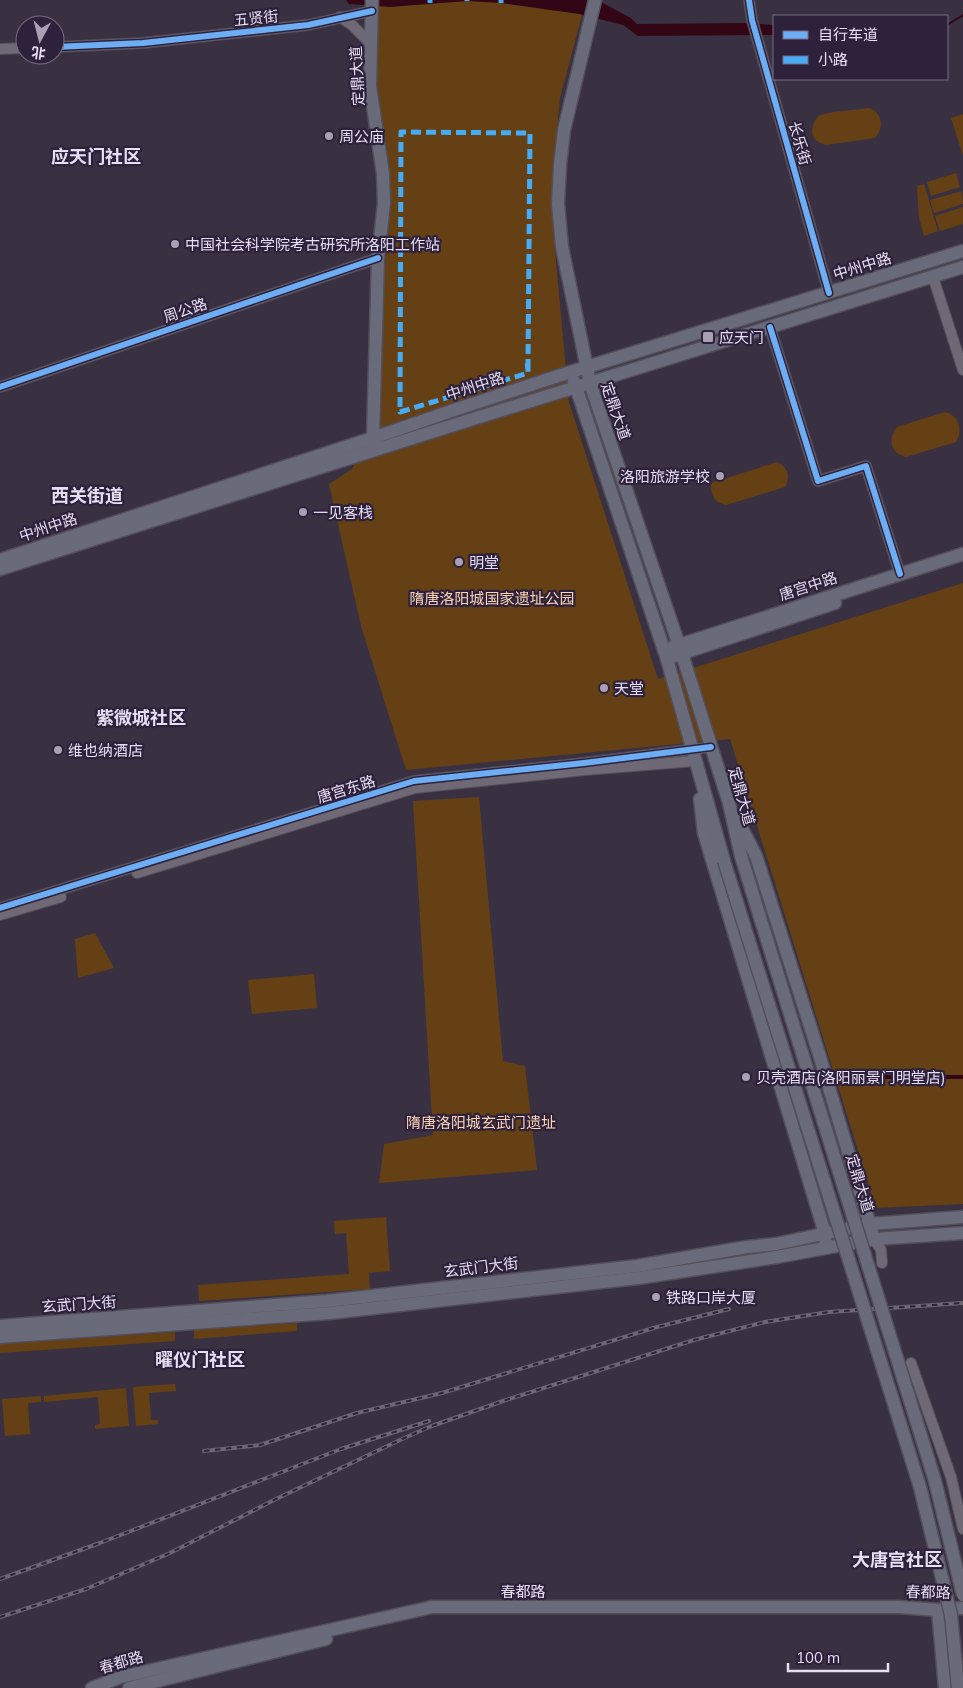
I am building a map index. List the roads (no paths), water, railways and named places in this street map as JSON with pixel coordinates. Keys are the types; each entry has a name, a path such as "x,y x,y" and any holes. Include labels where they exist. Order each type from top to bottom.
{"main road":[{"name":"定鼎大道","path":"595,0 564,130 558,204 562,247 586,367 729,803 747,852 932,1472 963,1595"},
{"name":"定鼎大道","path":"372,6 370,86 383,174 384,203 378,258 375,444"},
{"name":"中州中路","path":"0,570 375,444 454,410 586,367 963,251"},
{"name":"中州中路","path":"0,560 375,444 590,383 963,267"},
{"name":"定鼎大道","path":"571,372 665,654 693,755 719,864 920,1487 951,1615 958,1688"},
{"name":"唐宫中路","path":"665,654 963,554"},
{"name":"唐宫中路","path":"680,649 963,562"},
{"path":"747,852 756,856 819,1054 874,1239"},
{"path":"719,864 775,1068 825,1234 827,1249"},
{"path":"775,1068 819,1054"},
{"name":"玄武门大街","path":"0,1326 326,1301 637,1266 747,1247 776,1244 870,1224 963,1217"},
{"name":"玄武门大街","path":"0,1337 330,1313 638,1278 827,1249 874,1239 963,1233"},
{"name":"春都路","path":"94,1688 121,1677 432,1607 899,1607 963,1614"},
{"name":"春都路","path":"129,1688 432,1613 899,1613 939,1612 963,1608"},
{"path":"939,1612 945,1688"}],"street":[{"name":"长乐街","path":"749,0 752,20 829,293"},
{"name":"五贤街","path":"65,47 142,43 308,25 372,6"},
{"path":"340,17 352,25 371,44"},
{"path":"0,49 15,48"},
{"name":"周公路","path":"0,387 378,258"},
{"path":"933,277 963,370"},
{"path":"770,327 818,481 866,466 900,574"},
{"name":"唐宫东路","path":"0,915 415,788 585,770 693,755 711,746"},
{"name":"唐宫东路","path":"0,908 414,781 584,763 693,755"},
{"path":"874,1239 881,1250 882,1263"},
{"path":"911,1363 951,1477 963,1529"}],"waterway":[{"path":"948,24 963,15"}],"railway":[{"path":"0,1617 86,1589 170,1553 276,1499 400,1440 429,1427 503,1401 694,1340 765,1322 829,1312 963,1303"},
{"path":"204,1451 260,1445 357,1413 442,1393 657,1327 729,1309"},
{"path":"0,1579 100,1543 341,1449 429,1421"}],"place":[{"name":"周公庙","path":"329,136"},
{"name":"中国社会科学院考古研究所洛阳工作站","path":"175,244"},
{"name":"应天门","path":"708,337"},
{"name":"洛阳旅游学校","path":"720,476"},
{"name":"一见客栈","path":"303,512"},
{"name":"明堂","path":"459,562"},
{"name":"天堂","path":"604,688"},
{"name":"维也纳酒店","path":"58,750"},
{"name":"贝壳酒店(洛阳丽景门明堂店)","path":"746,1077"},
{"name":"铁路口岸大厦","path":"656,1297"}],"district":[{"name":"应天门社区","path":"96,156"},
{"name":"西关街道","path":"87,495"},
{"name":"紫微城社区","path":"141,717"},
{"name":"曜仪门社区","path":"200,1359"},
{"name":"大唐宫社区","path":"897,1559"}],"park label":[{"name":"隋唐洛阳城国家遗址公园","path":"492,598"},
{"name":"隋唐洛阳城玄武门遗址","path":"481,1122"}]}
